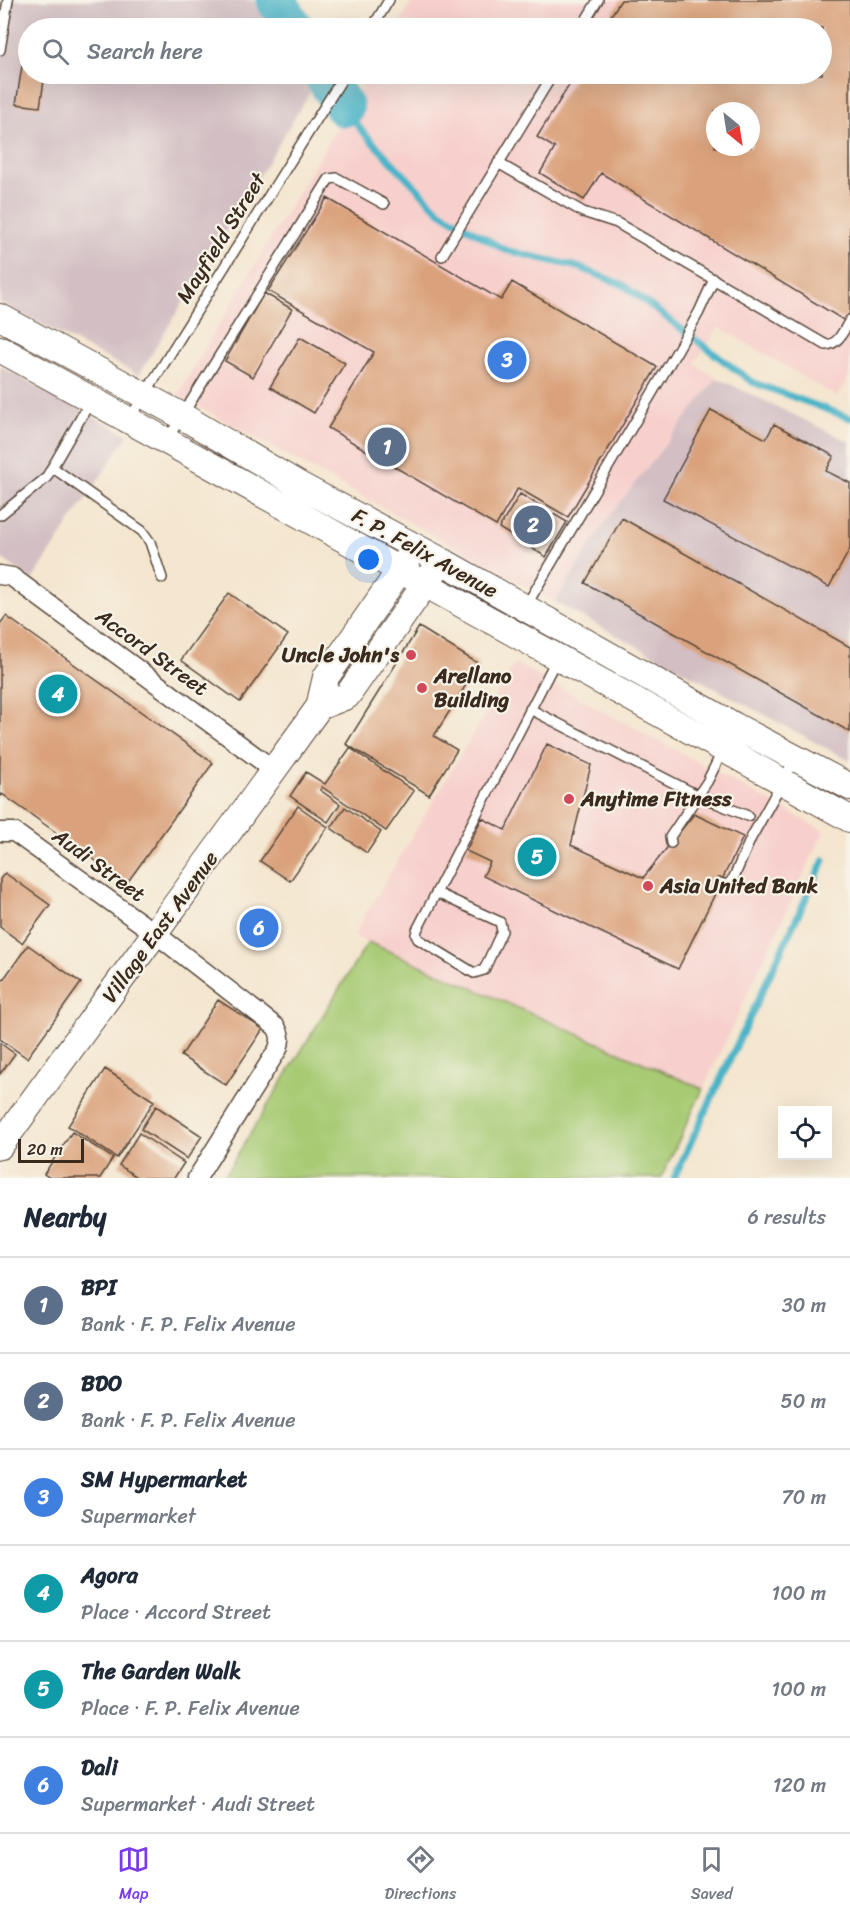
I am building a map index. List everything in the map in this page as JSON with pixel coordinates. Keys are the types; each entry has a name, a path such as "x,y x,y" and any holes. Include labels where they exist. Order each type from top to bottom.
{"main road":[{"name":"F. P. Felix Avenue","path":"0,316 182,416 301,486 442,561 850,788"},
{"name":"F. P. Felix Avenue","path":"0,350 850,819"},
{"name":"Village East Avenue","path":"0,1146 319,707 326,676 416,547"},
{"path":"319,707 347,696 442,561"},
{"path":"372,611 395,626"}],"street":[{"name":"Accord Street","path":"0,575 12,577 274,770"},
{"name":"Audi Street","path":"0,832 15,832 156,934 270,1021 280,1034 281,1042 278,1049 197,1178"}],"lane":[{"path":"0,50 8,0"},
{"path":"378,18 389,0"},
{"path":"587,18 598,0"},
{"name":"Mayfield Street","path":"128,421 338,84"},
{"path":"442,256 547,84"},
{"path":"498,163 583,212 617,223 826,345 838,340 850,320"},
{"path":"166,442 329,179 337,178 384,204"},
{"path":"524,608 677,351 714,279"},
{"path":"0,515 46,478 92,400"},
{"path":"52,467 142,531 150,542 162,578"},
{"path":"436,893 500,922 502,931 484,970 474,973 418,939 417,930 530,709 557,658"},
{"path":"530,709 699,796 748,816"},
{"path":"671,843 670,837 699,796 723,750"},
{"path":"720,883 728,885 734,877 752,838 796,758"}],"shaded area":[{"path":"0,0 253,0 266,18 18,18 18,84 311,84 313,87 139,375 0,303"},
{"path":"413,0 850,0 850,375 837,397 719,327 694,364 717,378 605,522 555,602 177,395 363,84 832,84 832,18 402,18"},
{"path":"0,366 128,435 32,580 0,557"},
{"path":"717,378 850,442 850,761 555,602 605,522"},
{"path":"515,663 824,831 703,1089 353,936"}],"green space":[{"path":"368,942 703,1089 661,1178 223,1178"}],"building":[{"path":"621,0 850,0 850,312 845,321 601,173 584,200 540,173 555,148 537,137 570,84 832,84 832,18 609,18"},
{"path":"19,84 43,84 40,107 16,104"},
{"path":"327,198 501,300 512,282 657,367 568,517 518,488 496,526 328,428 374,352 268,291"},
{"path":"264,293 292,309 253,377 225,361"},
{"path":"300,337 345,363 314,413 270,387"},
{"path":"711,410 766,439 774,424 834,456 826,471 850,483 850,549 829,587 663,499"},
{"path":"520,494 567,522 546,557 499,528"},
{"path":"622,518 850,647 850,732 585,583"},
{"path":"229,593 288,635 240,702 181,660"},
{"path":"6,616 213,763 127,883 2,794 0,797 0,624"},
{"path":"419,627 479,664 434,736 457,750 429,795 346,744"},
{"path":"547,744 591,765 571,845 643,878 694,814 743,837 678,969 483,876 490,862 466,851 482,818 505,830"},
{"path":"350,748 414,791 386,831 322,787 320,790 340,804 328,822 290,796 306,772 325,784"},
{"path":"298,806 328,827 290,881 260,861"},
{"path":"345,807 381,832 367,853 331,828"},
{"path":"5,873 50,905 22,943 0,927 0,879"},
{"path":"28,945 81,983 27,1058 0,1039 0,984"},
{"path":"218,1000 263,1029 226,1085 181,1056"},
{"path":"0,1043 15,1054 0,1074"},
{"path":"105,1069 154,1101 117,1158 68,1126"},
{"path":"156,1106 202,1136 187,1159 141,1129"},
{"path":"72,1132 113,1158 100,1178 50,1178 44,1174"},
{"path":"139,1133 184,1163 174,1178 138,1178 119,1165"}],"waterway":[{"path":"276,0 288,18"},
{"path":"329,84 344,107"},
{"path":"344,107 361,130 439,211 505,250 578,267 623,285 752,382 850,418"},
{"path":"674,1178 824,860"}],"place":[{"name":"SM Hypermarket","path":"507,360"},
{"name":"BPI","path":"387,447"},
{"name":"BDO","path":"533,525"},
{"name":"Uncle John's","path":"411,655"},
{"name":"Arellano Building","path":"422,688"},
{"name":"Agora","path":"58,694"},
{"name":"Anytime Fitness","path":"569,799"},
{"name":"The Garden Walk","path":"537,857"},
{"name":"Asia United Bank","path":"648,886"},
{"name":"Dali","path":"259,928"}]}
